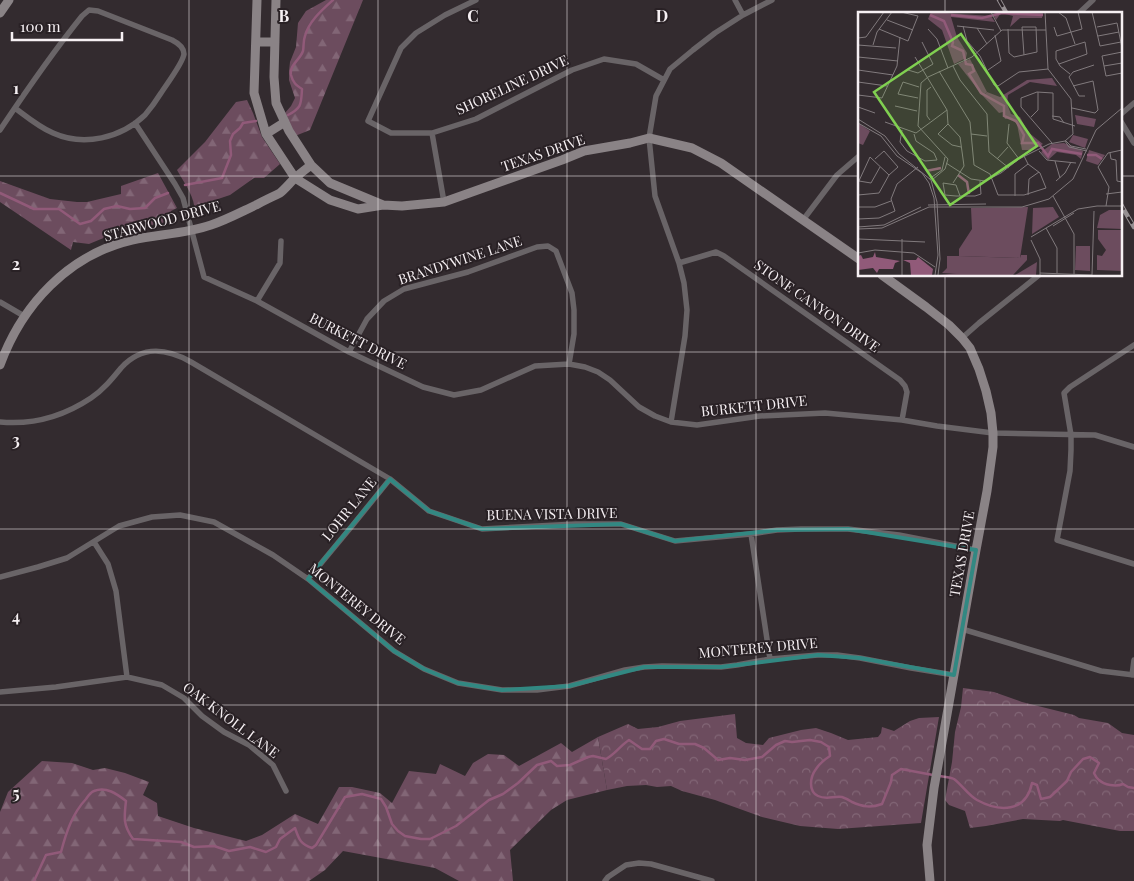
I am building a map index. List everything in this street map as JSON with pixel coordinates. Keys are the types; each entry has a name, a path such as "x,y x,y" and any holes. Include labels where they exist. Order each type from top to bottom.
{"street":[{"path":"0,12 9,0"},
{"name":"TEXAS DRIVE","path":"257,0 254,93 276,103 289,132 311,165 330,183 383,205"},
{"name":"TEXAS DRIVE","path":"276,0 274,78 266,99 266,134 295,178 330,200 358,209 383,205 402,206 444,202 584,151 630,144 648,138 692,148 721,163 858,258"},
{"name":"SHORELINE DRIVE","path":"476,0 445,14 416,33 401,48 368,121 391,133 432,133 476,119 572,70 604,59 636,64 664,80"},
{"path":"735,0 744,15"},
{"path":"670,422 685,336 686,310 684,283 679,263 655,196 648,138 656,96 670,70 693,50 715,33 772,0"},
{"path":"1080,12 1093,0"},
{"path":"0,130 14,108 76,24 89,10 98,11 172,40 182,47 184,55 180,63 152,107 135,123 106,137 75,139 63,137 47,130 14,108"},
{"path":"256,42 275,42"},
{"path":"1122,113 1134,104"},
{"path":"266,134 285,122"},
{"name":"BURKETT DRIVE","path":"135,123 179,190 186,208 204,277 257,301 349,352 423,387 454,395 482,390 535,366 569,364 598,372 610,380 639,407 654,416 670,422 697,425 760,416 825,412 902,420 993,433 1095,435 1134,447"},
{"path":"1122,123 1134,143"},
{"path":"432,133 444,202"},
{"path":"803,220 837,175 858,157"},
{"name":"STARWOOD DRIVE","path":"0,365 6,347 24,316 56,280 79,263 121,243 169,235 216,223 281,192 311,165"},
{"path":"257,301 280,263 281,240"},
{"name":"BRANDYWINE LANE","path":"349,352 368,319 384,301 404,289 468,272 537,247 548,246 556,251 572,293 574,334 569,364"},
{"name":"STONE CANYON DRIVE","path":"679,263 716,252 801,310 900,380 907,392 902,420"},
{"name":"TEXAS DRIVE","path":"886,276 926,307 962,338 970,348 979,369 991,413 993,433 991,469 934,788 927,845 930,881"},
{"path":"962,338 1038,276"},
{"path":"0,302 24,316"},
{"path":"1134,344 1064,393 1071,435 1070,471 1057,540 1134,564"},
{"name":"BUENA VISTA DRIVE","path":"0,422 20,423 39,420 72,409 96,395 126,363 152,351 170,352 183,357 390,479 429,511 482,529 576,524 621,524 675,541 777,530 848,529 899,535 976,550"},
{"name":"LOHR LANE","path":"308,579 390,479"},
{"name":"MONTEREY DRIVE","path":"0,577 67,558 119,526 152,517 180,515 214,522 274,555 308,579 394,651 424,668 458,683 502,690 537,690 569,686 625,670 644,667 721,667 770,659 818,655 838,655 954,675"},
{"path":"751,534 770,659"},
{"path":"94,542 108,564 116,592 127,677"},
{"path":"962,629 1101,671 1133,675 1134,660"},
{"name":"OAK KNOLL LANE","path":"0,692 56,687 127,677 162,686 184,698 202,716 224,732 249,745 273,764 286,791"},
{"path":"605,881 626,865 639,863 651,864 712,881"}],"highlighted area":[{"path":"390,479 429,511 482,529 621,524 675,541 777,530 848,529 976,550 954,675 860,658 818,655 721,667 644,667 569,686 502,690 458,683 424,669 394,651 308,579"}],"green space":[{"path":"326,0 363,0 310,130 295,136 285,113 295,98 289,80 289,71 290,62 296,47 298,23 306,11"},
{"path":"247,100 262,137 280,164 264,178 254,178 230,195 218,199 195,213 191,196 177,170 205,142 236,102"},
{"path":"158,173 177,208 171,211 171,221 118,232 89,244 73,242 71,250 0,202 0,181 50,199 87,202 121,194 121,186"},
{"path":"963,688 994,692 1079,718 1108,723 1122,733 1134,735 1134,831 1120,831 1063,820 1023,819 970,828 965,811 949,805 945,800"},
{"path":"735,714 737,738 746,743 763,745 769,738 816,728 848,740 878,737 882,727 894,731 919,718 939,717 921,823 838,829 800,826 762,817 671,786 627,786 607,790 598,737 628,724 638,729"},
{"path":"598,737 607,790 567,800 551,810 510,850 513,881 459,881 435,868 343,851 325,870 309,881 0,881 0,812 8,792 42,761 72,763 93,770 105,768 149,782 143,795 157,803 158,816 194,828 246,841 262,835 295,814 318,824 339,787 352,787 380,793 392,803 409,771 436,774 440,764 465,776 473,763 488,754 504,755 519,766 561,743 572,752"}],"waterway":[{"path":"288,115 300,105 302,89 296,85 291,75 293,65 302,54 304,38 310,25 316,16 333,0"},
{"path":"185,185 222,178 231,155 230,141 233,134 243,123 256,121"},
{"path":"0,193 34,209 59,209 80,224 91,221 104,209 117,206 130,209 145,208 155,198 168,193"},
{"path":"34,881 46,855 61,852 70,824 81,805 91,793 103,789 126,801 125,821 127,830 133,839 181,842 194,847 214,846 229,851 250,847 266,852 276,847 280,839 295,828 300,841 312,848 316,845 345,797 362,794 381,799 392,824 405,836 430,839 456,826 489,800 503,794 537,765 551,761 557,766 570,765 593,756 606,759 629,740 642,749 650,749 656,741 664,739 679,744 695,744 704,748 718,760 730,758 745,760 762,757 776,745 785,741 810,740 821,742 829,747 830,756 814,772 811,787 815,794 827,798 842,797 856,804 867,806 882,804 892,775 901,769 933,775"},
{"path":"939,776 954,779 974,798 985,804 1002,808 1011,807 1018,805 1024,800 1029,793 1032,783 1037,785 1041,799 1050,797 1067,781 1071,772 1083,759 1090,757 1099,763 1094,773 1101,782 1114,785 1123,784 1134,788"}],"railway":[{"path":"999,0 1006,12"},
{"path":"1122,206 1134,227"}]}
